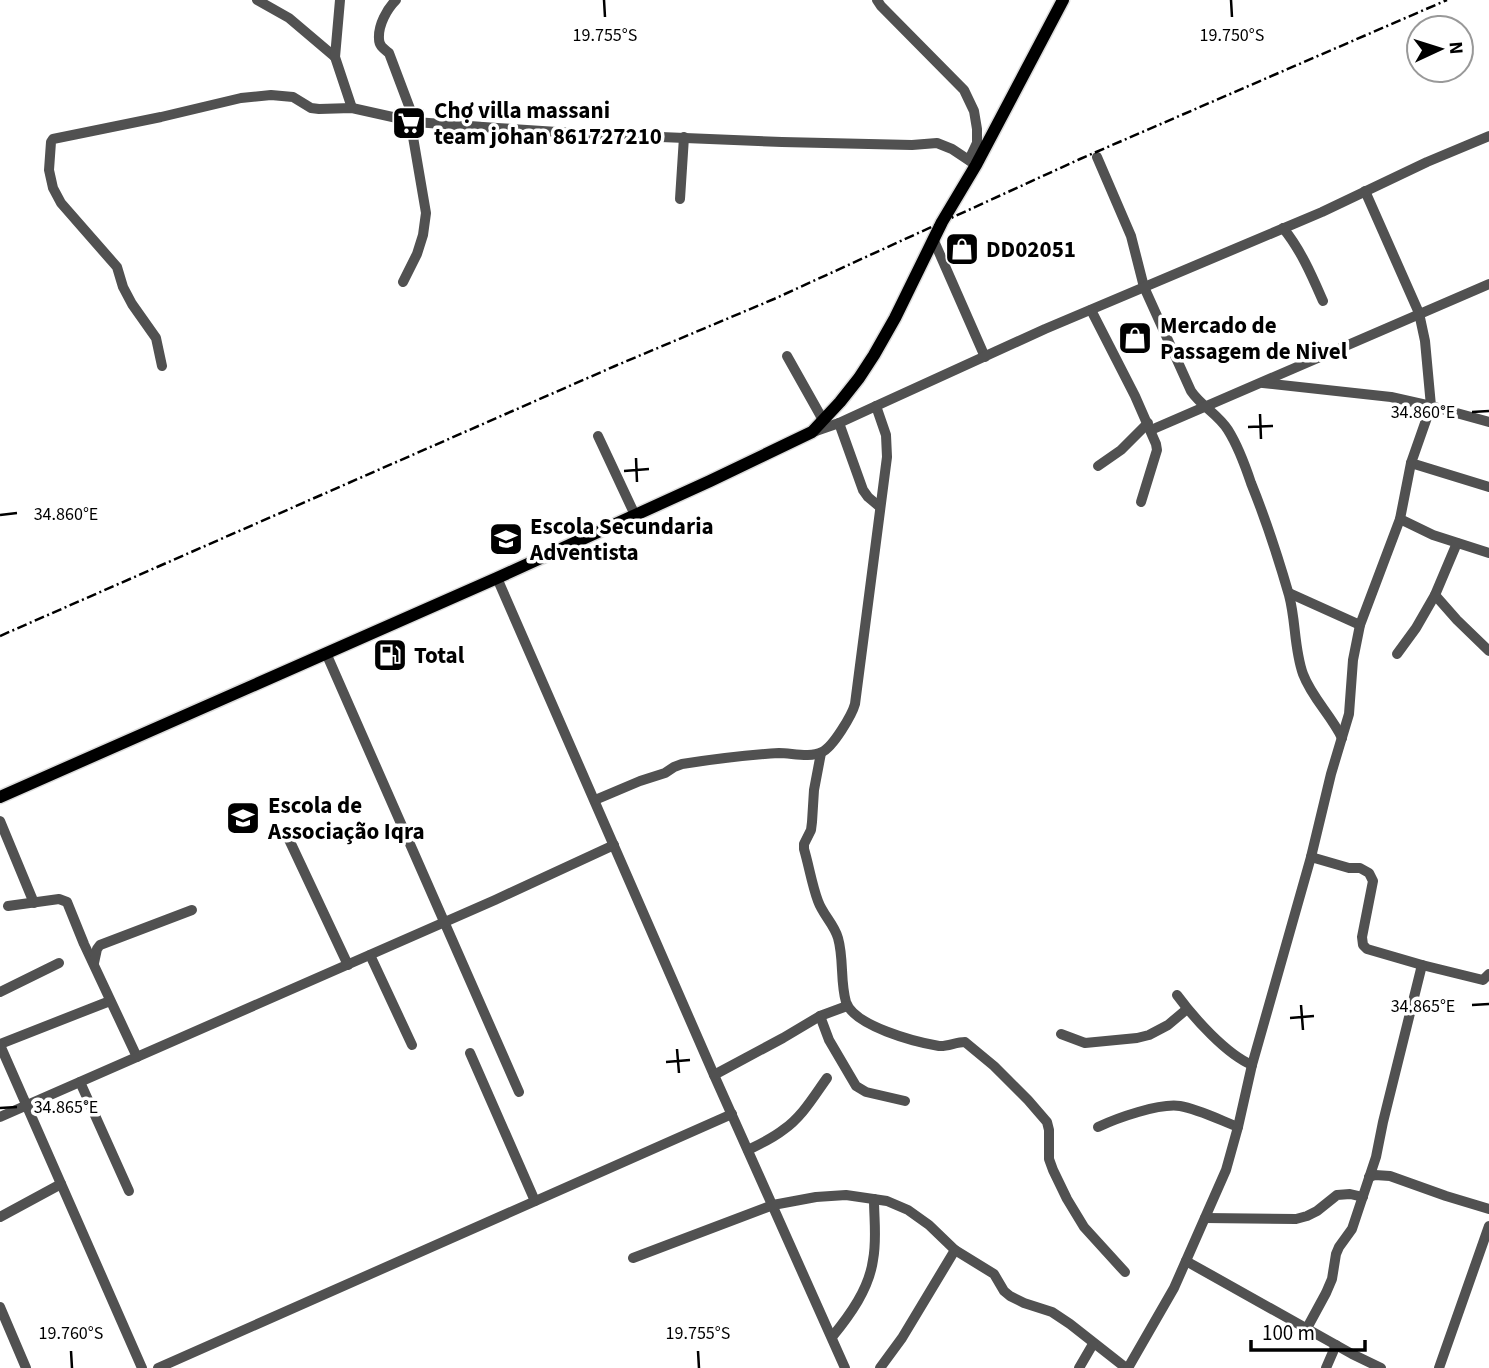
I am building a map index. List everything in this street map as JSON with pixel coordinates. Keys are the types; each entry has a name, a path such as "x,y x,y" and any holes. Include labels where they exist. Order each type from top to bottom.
{"main road":[{"path":"0,797 497,578 812,432 859,378 874,355 972,162 1063,0"}],"street":[{"path":"257,0 289,18 335,57"},
{"path":"340,0 335,57 352,108"},
{"path":"396,0 389,7 382,23 379,40 381,47 389,53 415,122 413,137 426,213 417,254 402,282"},
{"path":"162,366 156,338 132,304 117,267 57,196 49,170 53,139 241,98 271,95 293,97 311,108 352,108 415,122 588,134 937,144 952,149 972,162 977,129 974,111 964,90 877,0"},
{"path":"812,432 839,423 1489,136"},
{"path":"680,200 684,137"},
{"path":"1097,157 1130,236 1144,287 1191,391 1227,428 1234,441 1271,533 1289,593 1303,673 1312,695 1337,727 1342,738"},
{"path":"633,1258 773,1205 816,1196 846,1195 887,1201 908,1210 929,1225 955,1250 994,1274 1010,1296 1052,1312 1127,1368 1164,1306 1226,1170 1351,702 1353,660 1360,625 1400,519 1411,463 1431,406 1427,354 1419,313 1365,191"},
{"path":"1283,228 1307,265 1323,301"},
{"path":"934,241 985,357"},
{"path":"1098,466 1149,426 1204,407 1489,284"},
{"path":"1091,310 1149,426 1157,450 1141,502"},
{"path":"787,356 824,421"},
{"path":"1259,383 1379,396 1431,406 1489,422"},
{"path":"876,406 886,435 887,457 855,704 838,735 821,753 814,790 811,830 804,844 818,901 833,923 840,943 847,1006 861,1021 892,1034 942,1047 965,1042 994,1066 1047,1122 1049,1159 1067,1199 1084,1227 1125,1272"},
{"path":"839,423 863,490 880,507"},
{"path":"598,436 635,515"},
{"path":"1411,463 1489,487"},
{"path":"1400,519 1433,535 1489,553"},
{"path":"1398,654 1435,595 1457,543"},
{"path":"497,578 845,1368"},
{"path":"1289,593 1360,625"},
{"path":"1435,595 1489,651"},
{"path":"326,653 519,1092"},
{"path":"594,800 682,764 761,754 821,753"},
{"path":"0,821 34,903"},
{"path":"285,831 348,965"},
{"path":"0,1117 614,845"},
{"path":"1311,857 1349,869 1360,868 1369,873 1373,881 1362,937 1367,949 1483,980 1489,974"},
{"path":"8,906 59,899 67,902 137,1057"},
{"path":"94,963 100,946 192,909"},
{"path":"370,955 412,1045"},
{"path":"0,992 59,963"},
{"path":"1307,1328 1332,1279 1336,1254 1352,1229 1376,1157 1382,1122 1422,965"},
{"path":"1177,995 1187,1009 1233,1055 1252,1066"},
{"path":"110,1001 0,1044 142,1368"},
{"path":"715,1074 820,1016 847,1006"},
{"path":"1061,1034 1085,1043 1137,1038 1149,1035 1168,1024 1187,1009"},
{"path":"820,1016 828,1040 856,1086 866,1093 905,1101"},
{"path":"471,1053 535,1201"},
{"path":"748,1150 793,1122 827,1078"},
{"path":"80,1082 129,1192"},
{"path":"1098,1127 1129,1114 1179,1106 1238,1127"},
{"path":"158,1368 732,1114"},
{"path":"1376,1157 1390,1176"},
{"path":"1369,1177 1390,1176 1489,1209"},
{"path":"0,1217 61,1184"},
{"path":"1205,1219 1296,1219 1317,1212 1338,1195 1363,1197"},
{"path":"832,1337 848,1317 873,1263 874,1199"},
{"path":"1439,1368 1489,1226"},
{"path":"880,1368 902,1338 955,1250"},
{"path":"1186,1261 1381,1368"},
{"path":"0,1307 26,1368"},
{"path":"1079,1368 1093,1344"},
{"path":"1326,1368 1336,1345"}],"railway":[{"path":"0,636 774,299 1080,159 1447,0"}],"place":[{"name":"Chợ villa massani team johan 861727210","path":"409,123"},
{"name":"DD02051","path":"962,249"},
{"name":"Mercado de Passagem de Nivel","path":"1135,338"},
{"name":"Escola Secundaria Adventista","path":"506,539"},
{"name":"Total","path":"390,655"},
{"name":"Escola de Associação Iqra","path":"243,818"}]}
